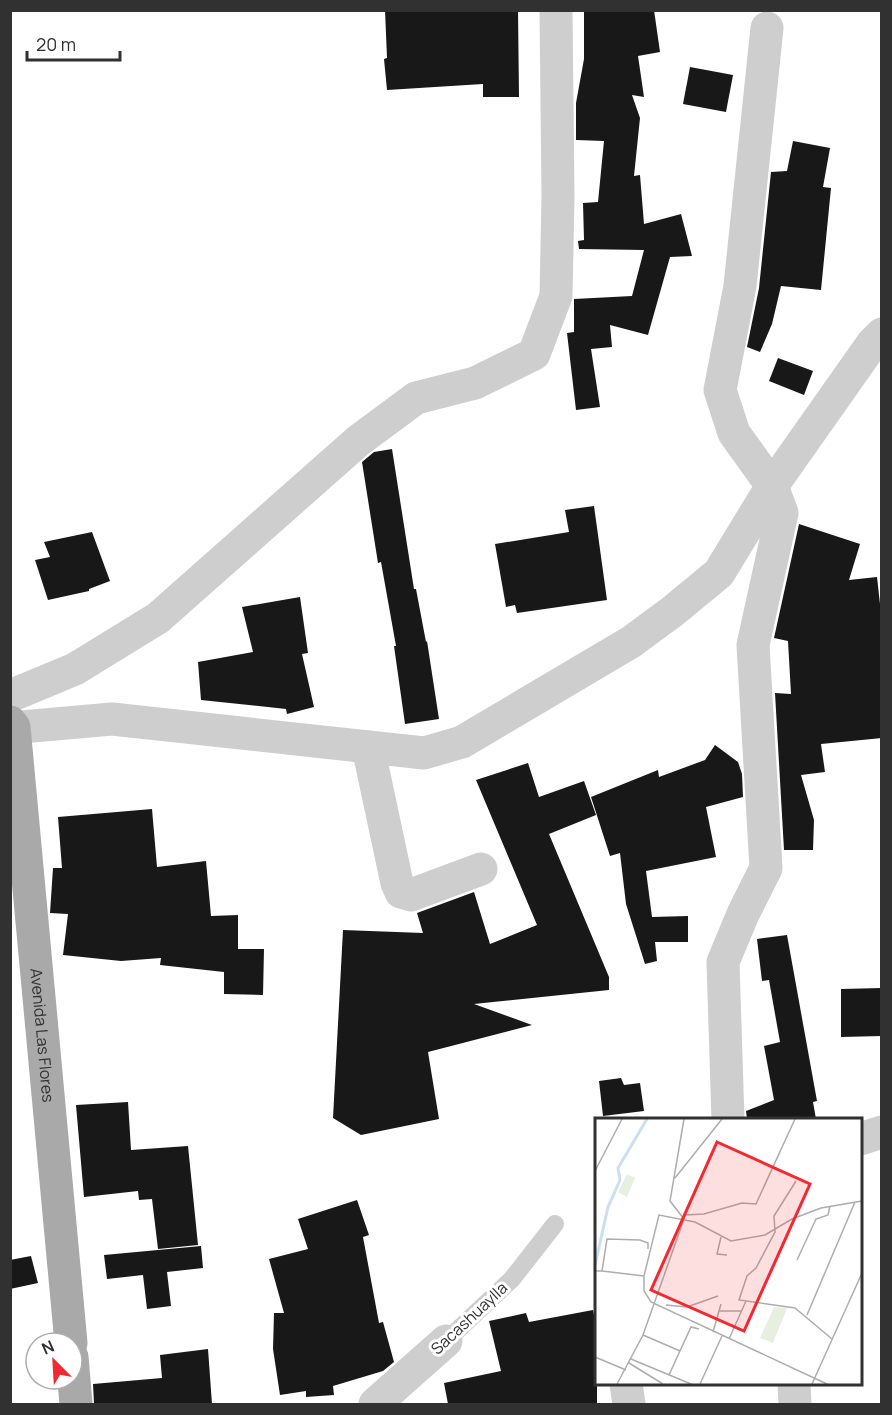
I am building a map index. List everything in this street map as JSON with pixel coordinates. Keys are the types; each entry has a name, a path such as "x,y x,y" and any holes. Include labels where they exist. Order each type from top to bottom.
{"main road":[{"name":"Avenida Las Flores","path":"11,718 70,1331"}],"street":[{"path":"11,718 75,669 158,618 358,441 416,398 474,383 534,354 556,296 558,197 556,10"},
{"path":"728,1118 723,962 766,868 753,645 782,513 772,486 734,433 720,390 740,286 767,28"},
{"path":"11,718 112,719 424,753 462,742 631,642 719,573 772,486 872,344 882,334"},
{"path":"368,747 397,883 401,892 411,895 481,869"},
{"path":"862,1139 882,1132"},
{"name":"Sacashuaylla","path":"375,1404 446,1341"},
{"path":"626,1385 629,1404"},
{"path":"794,1385 795,1404"}],"lane":[{"name":"Sacashuaylla","path":"446,1341 512,1278 555,1224"}],"building":[{"path":"385,10 518,10 519,97 483,97 483,84 387,90 384,59 387,58"},
{"path":"584,10 654,10 660,52 638,56 644,97 632,95 640,118 634,176 640,175 644,224 681,214 692,256 670,257 648,335 610,325 612,347 591,349 600,407 576,410 567,333 574,332 574,299 632,296 644,250 579,249 578,241 584,240 583,203 598,202 604,141 576,140 576,103 584,59"},
{"path":"690,67 733,75 726,112 683,104"},
{"path":"793,141 830,148 823,187 831,188 821,290 781,286 772,324 760,352 747,347 759,288 771,172 787,171"},
{"path":"778,358 813,371 804,395 769,381"},
{"path":"392,449 414,589 416,589 427,641 439,719 405,724 394,646 396,646 381,562 378,563 362,462 374,452"},
{"path":"594,506 607,600 517,613 515,605 506,607 495,544 569,532 565,510"},
{"path":"799,524 860,544 849,580 877,577 882,622 882,738 821,744 825,772 801,775 814,820 813,850 784,850 775,693 791,694 788,641 774,638"},
{"path":"92,532 110,581 89,589 89,591 48,600 35,560 50,557 44,542"},
{"path":"300,597 308,653 302,654 314,707 287,714 286,709 201,700 198,662 253,652 242,607"},
{"path":"715,745 738,762 742,774 743,797 706,807 716,857 646,871 652,917 688,916 688,942 655,942 657,961 645,964 626,904 620,853 610,856 591,797 658,770 659,777 705,760"},
{"path":"528,763 539,797 584,781 596,815 549,834 609,977 609,990 474,1004 532,1025 428,1052 439,1119 361,1135 333,1118 343,930 423,933 417,913 474,892 490,944 537,925 476,780"},
{"path":"152,809 157,867 206,861 211,916 238,915 238,949 264,949 263,995 224,994 224,972 160,965 161,958 121,961 63,955 68,914 50,913 53,868 62,868 58,817"},
{"path":"787,935 817,1101 813,1102 816,1118 747,1118 746,1111 774,1100 764,1046 780,1042 769,980 762,981 757,939"},
{"path":"882,988 882,1036 841,1037 841,989"},
{"path":"621,1078 624,1085 640,1083 644,1111 603,1116 599,1081"},
{"path":"128,1102 131,1150 188,1146 198,1245 158,1249 152,1199 139,1200 138,1191 84,1197 76,1105"},
{"path":"357,1200 369,1235 363,1237 379,1323 383,1322 394,1362 383,1371 333,1386 334,1395 306,1397 306,1391 280,1395 273,1349 274,1313 284,1313 269,1259 308,1249 298,1219"},
{"path":"201,1246 203,1268 167,1272 171,1306 147,1309 143,1275 107,1279 104,1255"},
{"path":"31,1256 38,1283 10,1289 10,1260"},
{"path":"593,1310 597,1404 448,1404 444,1383 501,1371 489,1321 526,1313 529,1322"},
{"path":"208,1349 212,1404 94,1404 93,1384 162,1378 160,1355"}]}
